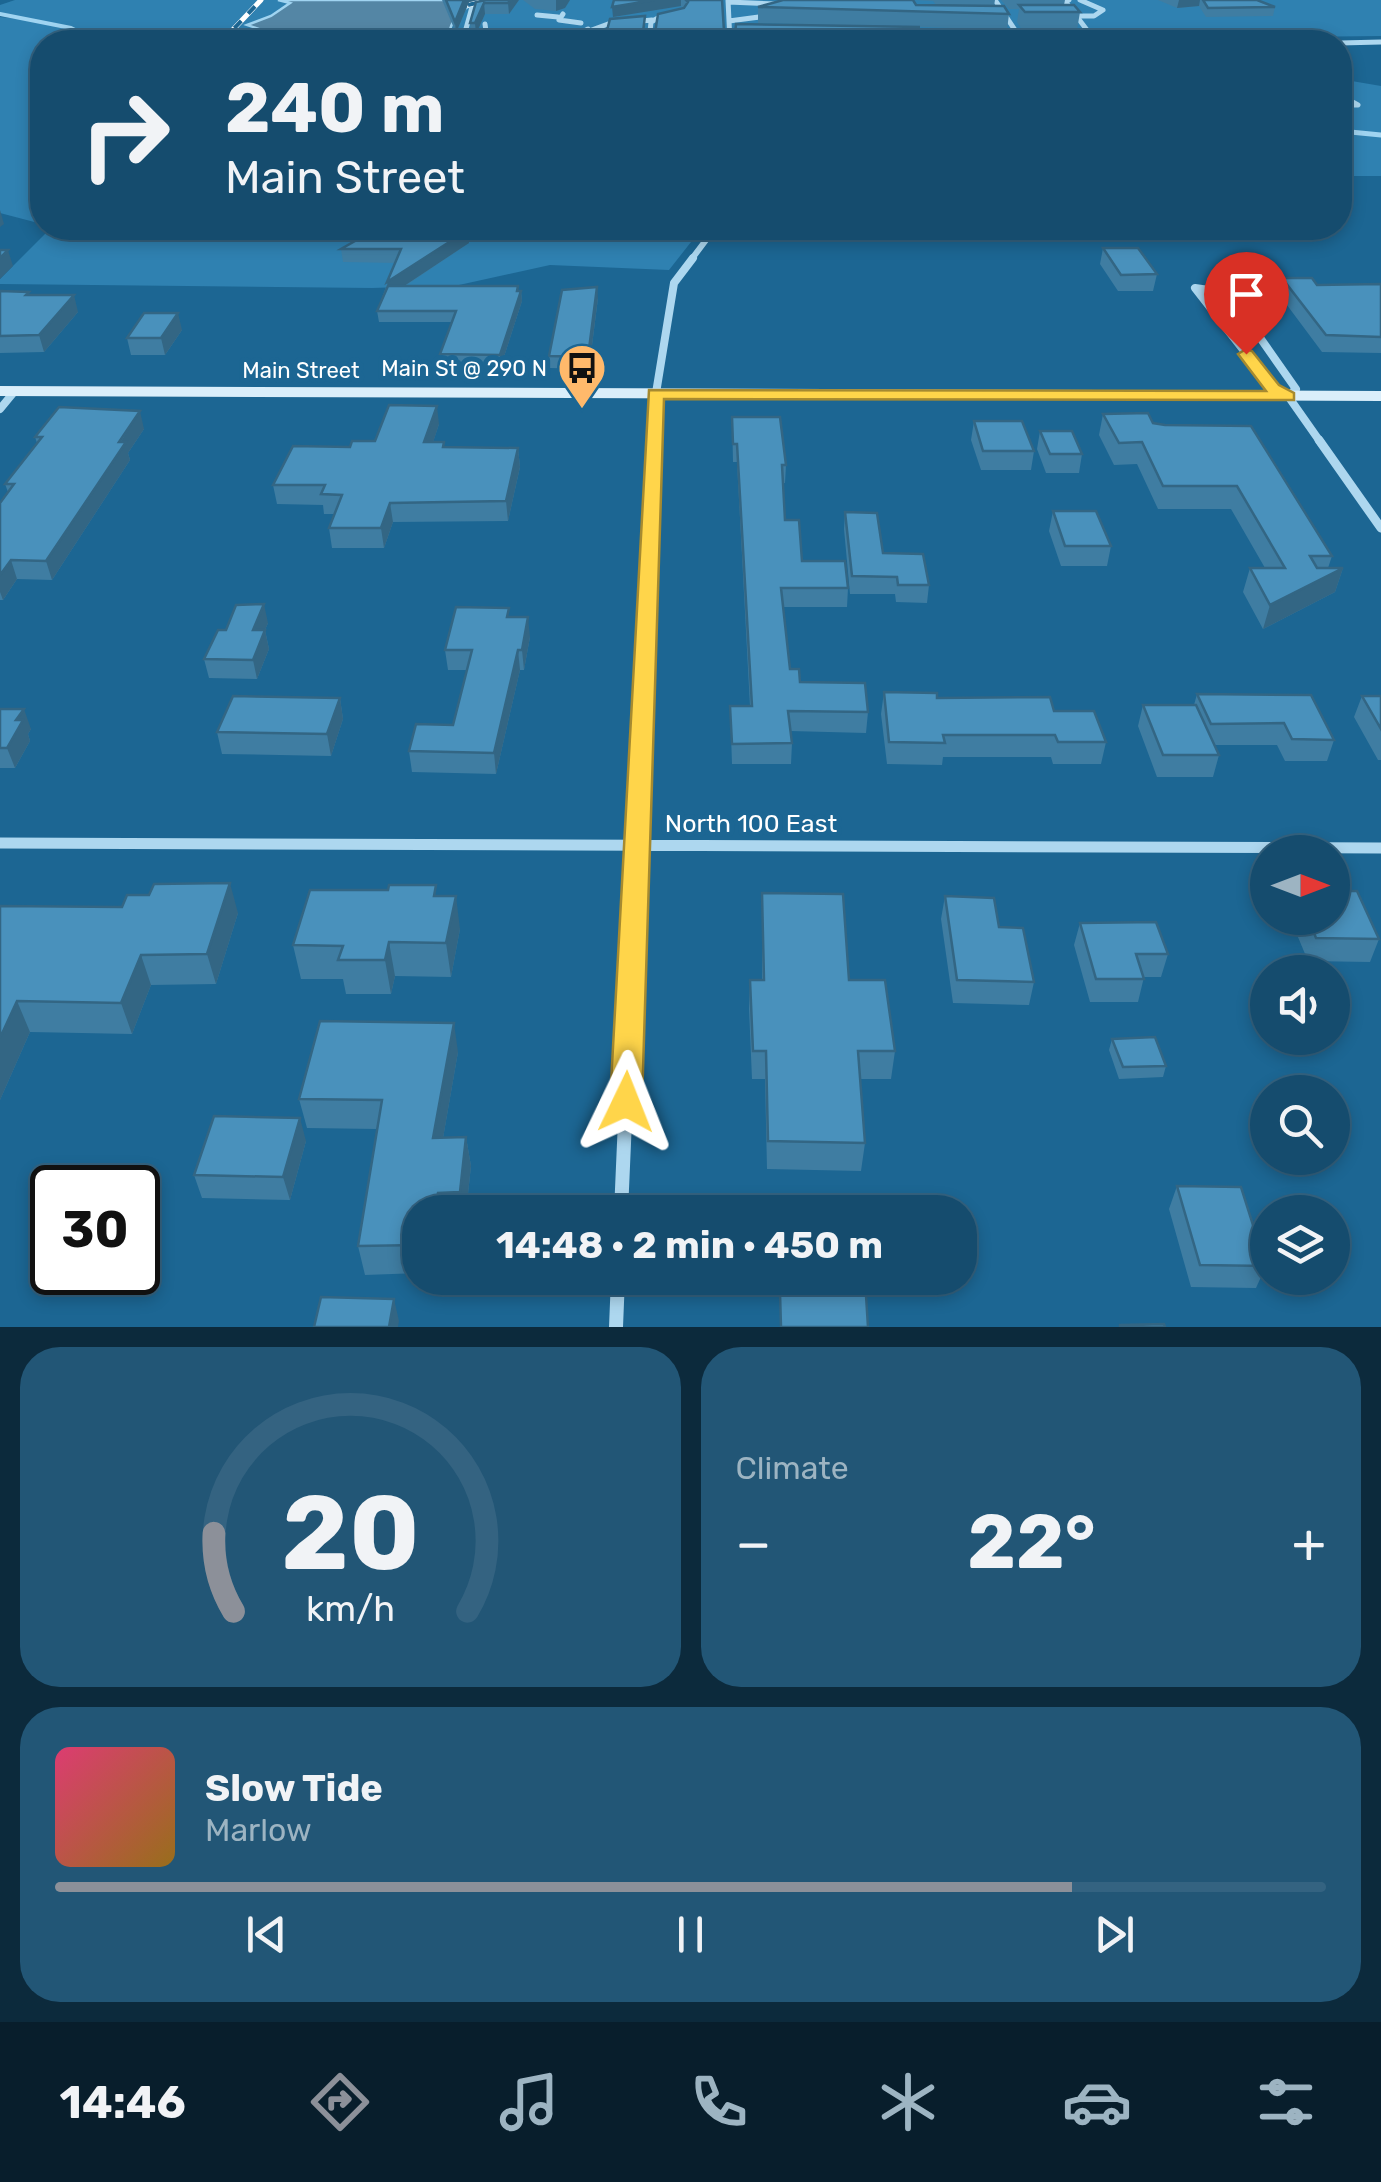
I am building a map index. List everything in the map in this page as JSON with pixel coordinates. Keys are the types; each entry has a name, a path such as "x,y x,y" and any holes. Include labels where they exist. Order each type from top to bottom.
{"main road":[{"name":"Main Street","path":"7,392 1381,396"}],"street":[{"path":"466,30 472,7 510,0"},
{"path":"995,0 1015,30"},
{"path":"1069,0 1064,1 1087,30"},
{"path":"1058,16 1094,16 1103,10 1080,0"},
{"path":"728,17 776,16 781,4 728,1 728,17 729,30"},
{"path":"536,15 560,15 570,23"},
{"path":"590,30 662,16"},
{"path":"988,16 1023,16"},
{"path":"728,17 747,28"},
{"path":"651,30 652,20"},
{"path":"555,26 581,23"},
{"path":"482,27 501,30"},
{"path":"1352,43 1381,42"},
{"path":"622,1195 656,394 674,283 706,240"},
{"path":"1288,396 1296,389 1269,353 1239,297 1194,288 1273,388 1288,396 1381,528"},
{"path":"1246,354 1269,353"},
{"path":"0,409 7,392"},
{"name":"North 100 East","path":"0,844 1381,848"},
{"path":"616,1327 617,1295"}],"shaded area":[{"path":"15,0 1381,0 1381,36 1352,36 1352,30 30,30 30,221 0,213 0,17 38,21 0,13 0,5"},
{"path":"278,0 486,0 461,12 450,30 262,30 247,25 290,3"},
{"path":"1352,81 1381,86 1381,176 1352,176"},
{"path":"39,240 693,240 669,270 550,265 459,285 372,288 0,284 0,279"}],"building":[{"path":"446,0 464,0 455,22"},
{"path":"511,0 484,3 475,23 470,23 476,2"},
{"path":"614,0 654,0 612,7"},
{"path":"722,0 724,30 655,30 658,14 684,8 688,2"},
{"path":"783,0 913,0 916,5 1004,6 1009,14 758,7"},
{"path":"1203,0 1257,0 1275,7 1208,8"},
{"path":"1019,5 1074,5 1080,12 1025,12"},
{"path":"645,16 643,30 607,30 610,19"},
{"path":"736,24 920,27 908,27 910,30 735,30"},
{"path":"357,240 452,240 387,282 401,249 341,249"},
{"path":"1103,248 1138,248 1157,274 1121,275"},
{"path":"1282,278 1312,278 1317,285 1381,284 1381,337 1326,335"},
{"path":"388,286 518,286 517,291 521,291 500,355 440,354 456,311 377,311"},
{"path":"597,287 588,357 549,356 562,290"},
{"path":"0,291 74,295 39,335 0,336"},
{"path":"144,313 178,313 161,338 127,338"},
{"path":"389,405 437,406 424,442 444,442 443,447 518,448 506,501 390,503 381,528 329,528 342,495 321,494 325,485 273,485 293,446 350,447 352,441 375,441"},
{"path":"59,407 140,411 119,442 126,442 46,561 11,560 0,575 0,503 14,484 5,484 42,437 35,437"},
{"path":"1148,413 1153,423 1165,425 1251,426 1332,556 1310,556 1317,568 1343,568 1270,605 1250,568 1285,568 1237,486 1163,486 1142,442 1119,443 1103,414"},
{"path":"732,417 780,417 786,465 782,465 785,520 799,520 802,561 845,561 848,588 781,588 790,669 799,669 800,682 865,683 868,712 788,711 792,743 732,744 730,706 752,706 737,444 733,444"},
{"path":"974,421 1022,421 1034,451 983,451"},
{"path":"1040,431 1072,431 1082,454 1050,454"},
{"path":"1053,511 1096,511 1111,546 1065,546"},
{"path":"845,512 877,513 883,553 923,554 929,585 898,585 897,577 852,576"},
{"path":"264,604 253,630 265,630 253,660 204,659 218,630 226,630 236,605"},
{"path":"456,607 509,608 507,617 528,617 494,753 409,751 416,724 453,725 472,650 445,650"},
{"path":"884,692 937,693 937,698 1050,697 1054,711 1094,711 1106,742 1058,742 1055,735 943,735 945,743 889,742"},
{"path":"1197,694 1311,695 1334,740 1292,739 1284,723 1211,724"},
{"path":"233,696 340,698 327,734 217,732"},
{"path":"1362,696 1381,696 1381,729"},
{"path":"1143,705 1196,705 1219,755 1163,755"},
{"path":"0,709 24,709 16,720 23,720 7,748 0,748"},
{"path":"230,883 207,954 141,955 121,1003 17,1001 0,1038 0,906 122,907 127,895 149,895 154,884"},
{"path":"389,885 436,885 434,896 456,896 446,943 389,942 385,960 338,960 343,946 293,945 310,890 388,890"},
{"path":"1350,891 1357,891 1379,939 1315,935 1350,935"},
{"path":"762,893 843,894 849,980 885,980 895,1051 858,1051 865,1143 768,1141 766,1051 753,1051 750,980 764,980"},
{"path":"945,896 994,898 999,927 1023,928 1034,982 957,980"},
{"path":"1156,922 1168,954 1136,954 1144,979 1096,979 1080,923"},
{"path":"320,1021 454,1023 433,1138 466,1137 460,1192 402,1195 402,1245 358,1246 382,1100 299,1099"},
{"path":"1155,1037 1166,1066 1123,1067 1112,1039"},
{"path":"214,1116 300,1118 283,1177 194,1175"},
{"path":"1177,1186 1241,1187 1250,1215 1250,1266 1200,1265"},
{"path":"780,1295 866,1295 868,1327 781,1327"},
{"path":"321,1297 394,1299 389,1327 314,1327"},
{"path":"1120,1325 1165,1327 1120,1327"}],"waterway":[{"path":"0,14 75,30"},
{"path":"1352,132 1381,135"}],"railway":[{"path":"233,30 261,0"},
{"path":"468,5 488,0"}],"place":[{"name":"Main St @ 290 N","path":"582,410"}],"route":[{"path":"626,1102 656,394 1288,396 1273,388 1246,354"}]}
